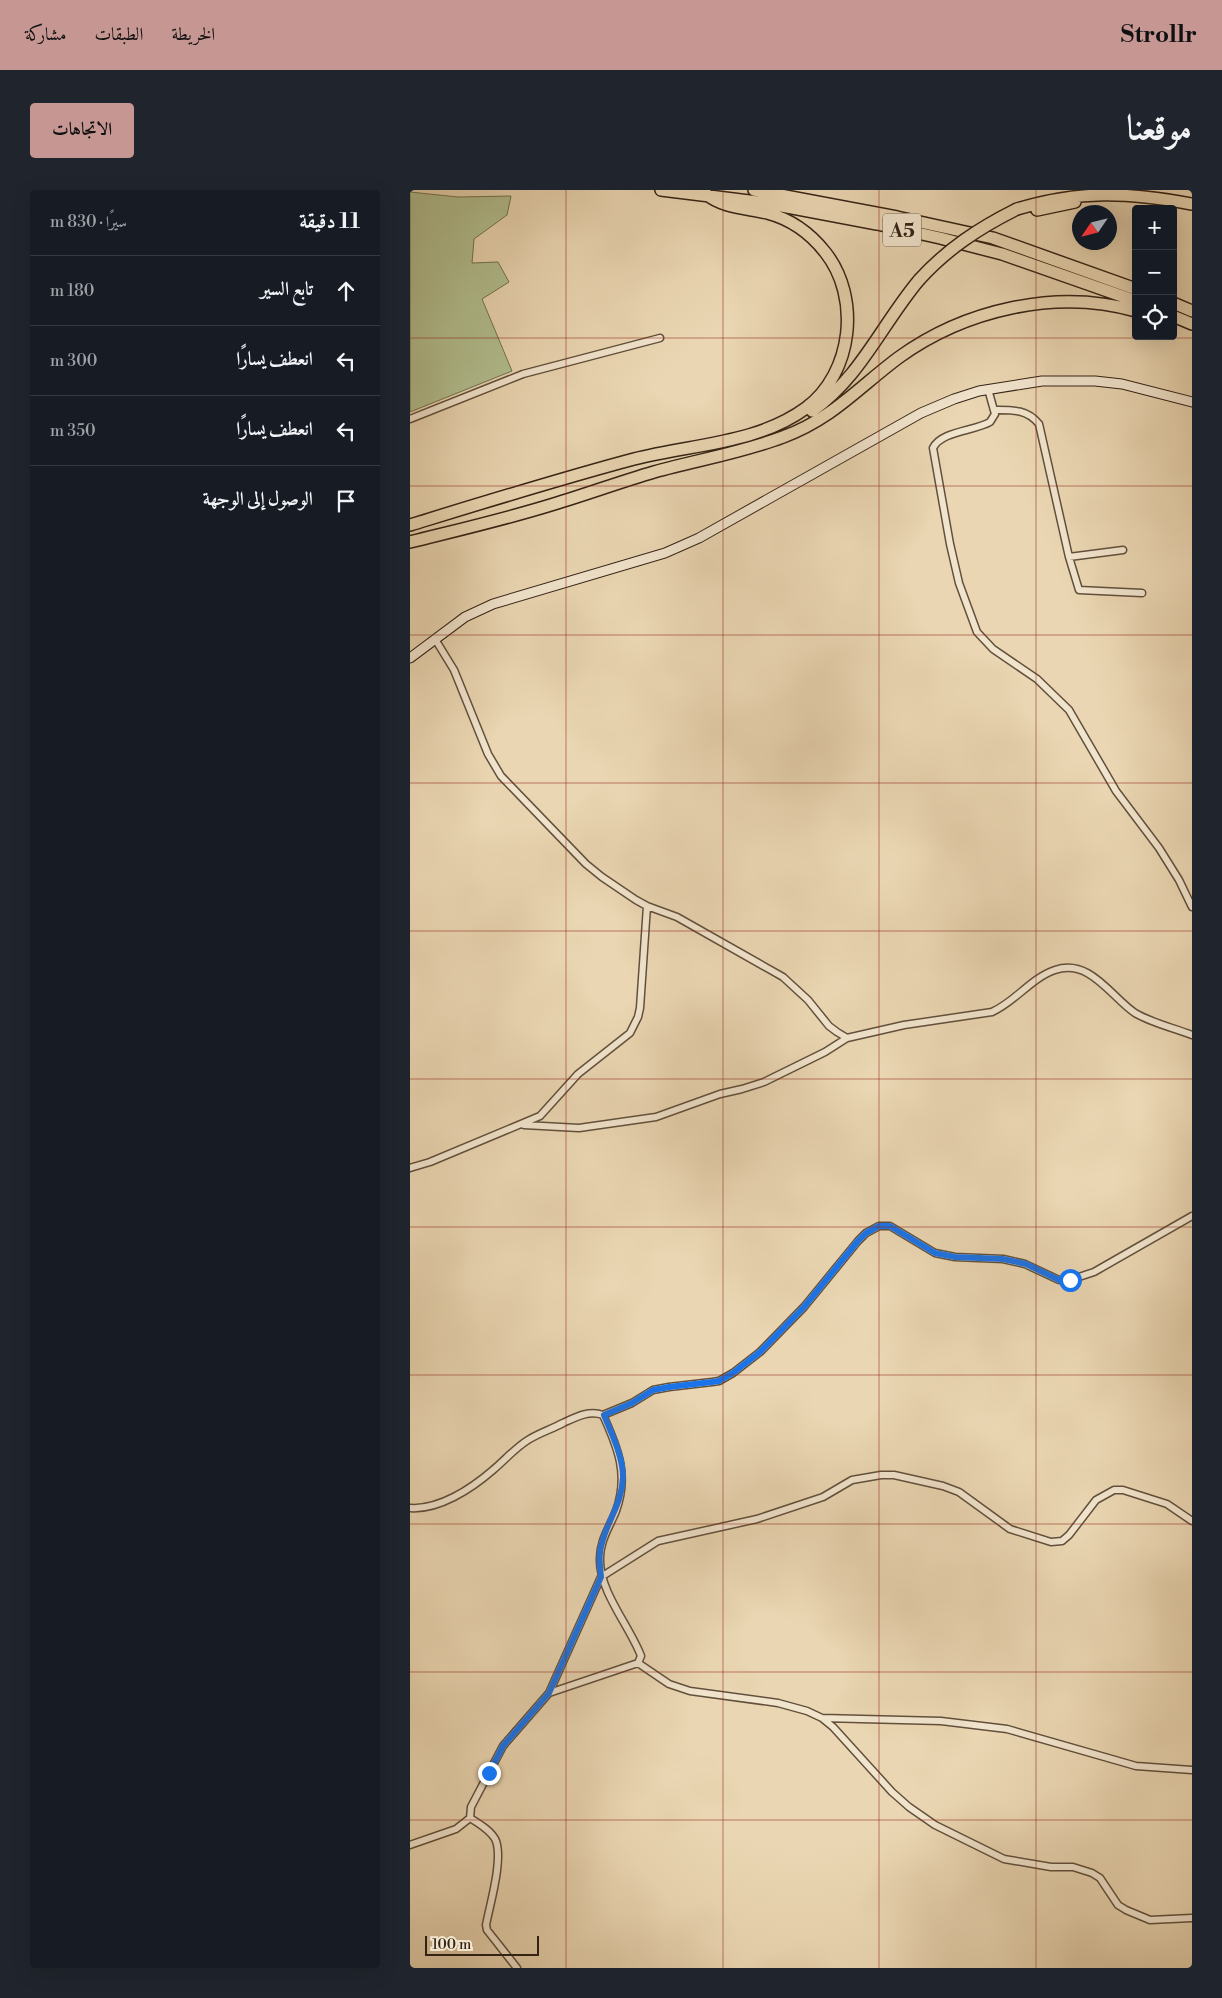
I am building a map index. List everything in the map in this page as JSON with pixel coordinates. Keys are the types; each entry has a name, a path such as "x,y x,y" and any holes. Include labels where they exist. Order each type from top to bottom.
{"highway":[{"name":"A5","path":"661,190 706,194 766,203 877,224 1002,254 1132,300"},
{"name":"A5","path":"754,190 888,215 992,238 1132,288"},
{"path":"410,525 636,458 789,424 824,403 846,383 865,358 900,304 943,256 964,239 989,223 1057,197 1113,192 1192,204"},
{"path":"706,194 720,203 766,213 791,222 814,240 826,254 836,268 847,300 848,331 845,346 829,384 816,400 770,429"},
{"path":"1019,212 1060,204 1103,199 1146,202 1192,211"},
{"path":"797,432 836,401 856,382 921,281"},
{"path":"410,542 492,522 653,472 764,444 797,432 814,424 833,411 900,357 943,330 964,321 1026,305 1070,302 1098,304 1132,310"},
{"path":"1177,305 1192,311"},
{"path":"1177,318 1192,324"},
{"path":"1177,324 1192,330"}],"street":[{"path":"410,419 523,374 660,338"},
{"path":"410,658 465,617 493,604 659,555 690,542 921,413 954,399 988,389 1042,381 1095,381 1122,384 1192,402"},
{"path":"988,389 995,414 990,422 948,436 937,442 933,448 950,544 959,583 974,627 993,650 1037,679 1069,710 1116,791 1159,848 1179,880 1192,907"},
{"path":"994,410 1022,411 1033,416 1039,424 1069,557 1079,590 1142,593"},
{"path":"1069,557 1123,550"},
{"path":"435,639 454,670 488,754 501,776 586,864 602,877 647,906 677,917 783,977 808,1000 829,1026 848,1038"},
{"path":"410,1168 540,1116 578,1074 622,1041 635,1026 638,1017 643,984 647,906"},
{"path":"521,1124 579,1128 656,1117 720,1094 742,1090 764,1082 825,1052 848,1038 894,1026 992,1012 1049,973 1065,968 1079,970 1101,982 1136,1013 1192,1035"},
{"path":"410,1508 432,1506 455,1495 492,1471 522,1444 534,1436 576,1417 596,1412 604,1415 632,1403 653,1390 719,1381 733,1373 760,1352 804,1307 858,1241 866,1233 879,1226 890,1226 935,1253 955,1257 1003,1259 1026,1264 1059,1280 1070,1280 1094,1272 1192,1216"},
{"path":"549,1693 638,1663 641,1656 601,1577 602,1541 616,1510 623,1475 618,1454 604,1415"},
{"path":"410,1845 456,1829 470,1818 472,1808 503,1746 549,1693 601,1577 658,1542 757,1519 823,1497 852,1480 881,1475 900,1476 959,1492 1010,1529 1051,1542 1062,1541 1069,1535 1096,1500 1114,1490 1124,1490 1167,1504 1192,1522"},
{"path":"638,1663 669,1684 690,1691 778,1703 797,1707 822,1718 833,1727 892,1792 908,1807 935,1825 1004,1859 1051,1866 1073,1867 1092,1873 1100,1878 1118,1905 1138,1916 1156,1920 1192,1918"},
{"path":"822,1718 925,1720 1008,1729 1119,1762 1192,1770"},
{"path":"470,1818 491,1833 496,1840 496,1882 486,1925 487,1930 517,1968"}],"green space":[{"path":"410,192 458,197 511,196 507,215 474,239 472,263 498,262 509,282 482,299 512,371 410,412"}],"route":[{"path":"489,1773 503,1746 549,1693 601,1577 600,1552 602,1541 616,1510 623,1475 613,1438 604,1415 632,1403 653,1390 719,1381 726,1378 760,1352 779,1330 804,1307 858,1241 866,1233 879,1226 890,1226 935,1253 955,1257 1003,1259 1026,1264 1059,1280 1070,1280"}]}
